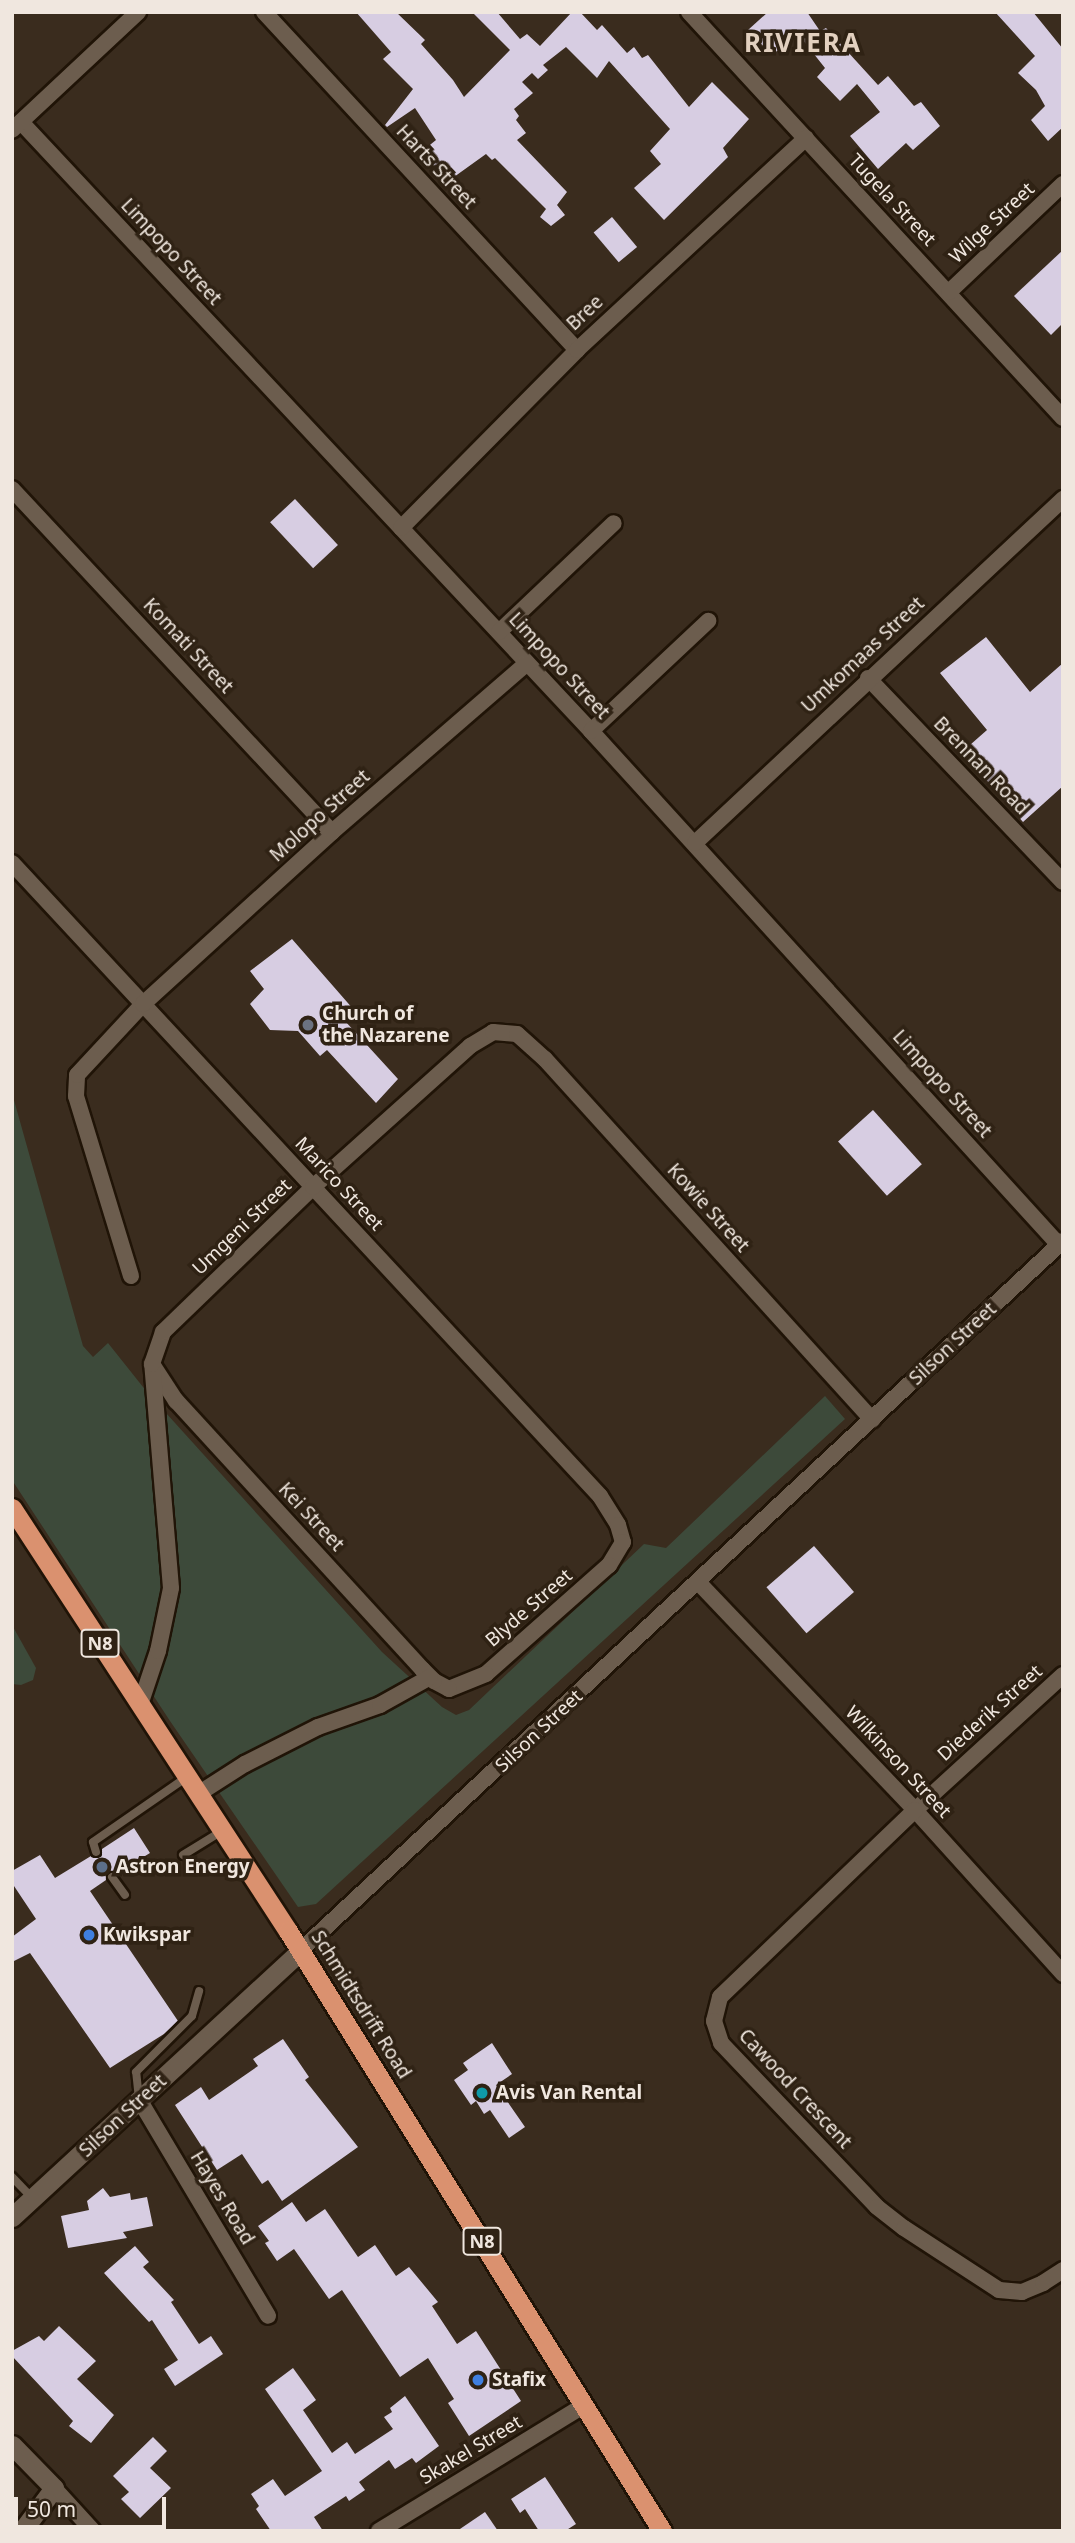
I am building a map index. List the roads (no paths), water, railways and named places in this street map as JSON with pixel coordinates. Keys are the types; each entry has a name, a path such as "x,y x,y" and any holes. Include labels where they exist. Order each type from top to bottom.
{"highway":[{"name":"Schmidtsdrift Road","path":"12,1508 300,1951 662,2531"}],"street":[{"path":"17,126 138,12"},
{"name":"Harts Street","path":"264,12 577,350"},
{"name":"Tugela Street","path":"690,12 1063,418"},
{"name":"Limpopo Street","path":"17,126 592,731 1061,1243"},
{"name":"Bree","path":"401,528 577,350 806,138"},
{"name":"Wilge Street","path":"949,292 1063,184"},
{"name":"Komati Street","path":"12,489 332,832"},
{"name":"Umkomaas Street","path":"695,843 868,678 1063,499"},
{"path":"499,632 614,523"},
{"path":"592,731 708,621"},
{"name":"Molopo Street","path":"131,1276 75,1085 77,1075 143,1004 332,832 527,663"},
{"name":"Brennan Road","path":"868,678 1063,882"},
{"name":"Marico Street","path":"12,863 600,1496 618,1525 623,1542"},
{"name":"Umgeni Street","path":"152,1364 163,1332 313,1187 470,1046 493,1032 507,1032"},
{"name":"Kowie Street","path":"507,1032 524,1038 545,1059 872,1420"},
{"name":"Silson Street","path":"12,2217 699,1583 1061,1243"},
{"path":"140,1704 158,1651 171,1588 152,1364"},
{"name":"Kei Street","path":"152,1364 176,1401 430,1677 449,1689"},
{"name":"Blyde Street","path":"449,1689 486,1674 609,1565 623,1542"},
{"name":"Wilkinson Street","path":"699,1583 915,1810 1063,1974"},
{"name":"Diederik Street","path":"915,1810 1063,1675"},
{"path":"198,1794 257,1757 318,1727 380,1705 430,1677"},
{"name":"Cawood Crescent","path":"915,1810 720,1997 714,2021 717,2034 721,2043 868,2198 904,2228 999,2290 1022,2292 1063,2270"},
{"name":"Hayes Road","path":"140,2101 268,2316"},
{"name":"Skakel Street","path":"379,2531 585,2405"},
{"path":"12,2445 93,2531"},
{"path":"22,2531 54,2488"}],"lane":[{"path":"96,1852 93,1842 187,1777"},
{"path":"183,1855 222,1831"},
{"path":"113,1877 125,1895"},
{"path":"140,2101 135,2077 138,2069 192,2016 199,1991"},
{"path":"12,2178 33,2199"}],"place":[{"name":"Church of the Nazarene","path":"308,1025"},
{"name":"Astron Energy","path":"102,1867"},
{"name":"Kwikspar","path":"89,1935"},
{"name":"Avis Van Rental","path":"482,2093"},
{"name":"Stafix","path":"478,2380"}],"district":[{"name":"RIVIERA","path":"803,43"}]}
